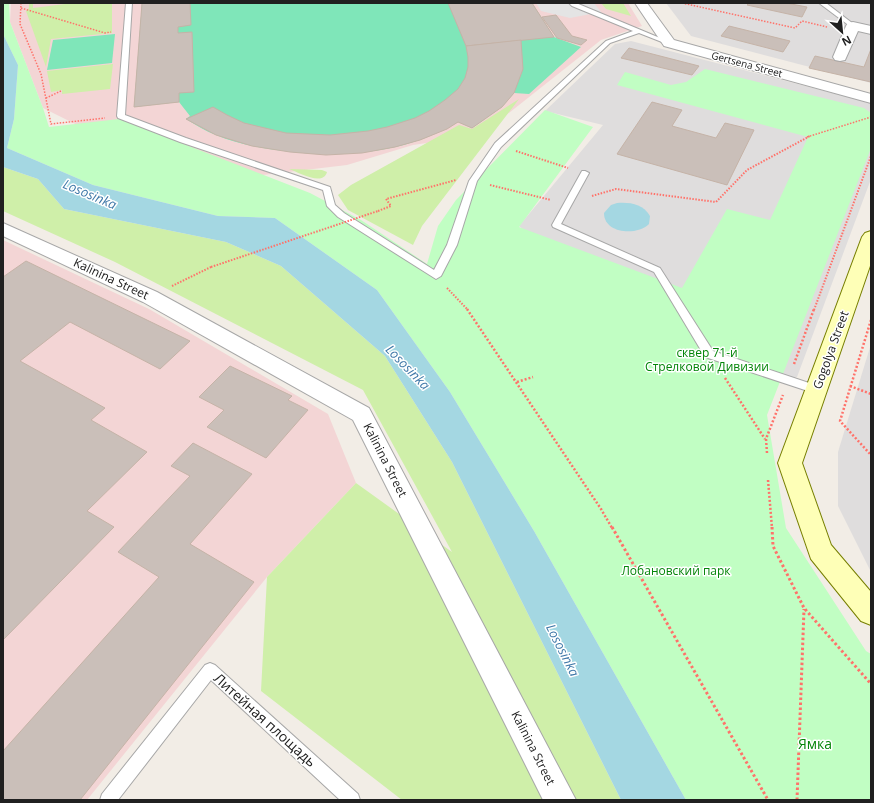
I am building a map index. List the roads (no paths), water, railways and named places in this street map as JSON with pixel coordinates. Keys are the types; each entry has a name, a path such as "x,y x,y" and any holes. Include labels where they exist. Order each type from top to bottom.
{"main road":[{"name":"Gogolya Street","path":"871,237 790,463 820,551 871,612"}],"street":[{"path":"641,3 669,43"},
{"path":"840,57 852,29 871,30"},
{"name":"Gertsena Street","path":"669,43 871,99"},
{"name":"Kalinina Street","path":"3,229 150,297 361,414 560,800"}],"lane":[{"path":"129,3 121,116 183,140 327,189 331,206 341,215 436,276 452,245 473,181 498,145 608,42 639,31"},
{"path":"572,3 669,43"},
{"path":"822,3 852,29"},
{"path":"585,173 556,225 657,270 709,354 817,390"},
{"name":"Литейная площадь","path":"108,800 210,670 352,800"}],"water":[{"name":"Lososinka","path":"3,34 18,65 14,119 7,148 93,185 218,216 275,218 377,290 450,392 534,531 686,800 621,800 452,462 385,356 281,266 226,242 64,209 38,179 3,167"},
{"path":"617,203 627,203 640,206 650,216 649,224 644,228 637,230 622,231 615,229 605,220 604,213 611,205"}],"park label":[{"name":"сквер 71-й Стрелковой Дивизии","path":"707,360"},
{"name":"Лобановский парк","path":"676,571"},
{"name":"Ямка","path":"815,744"}]}
